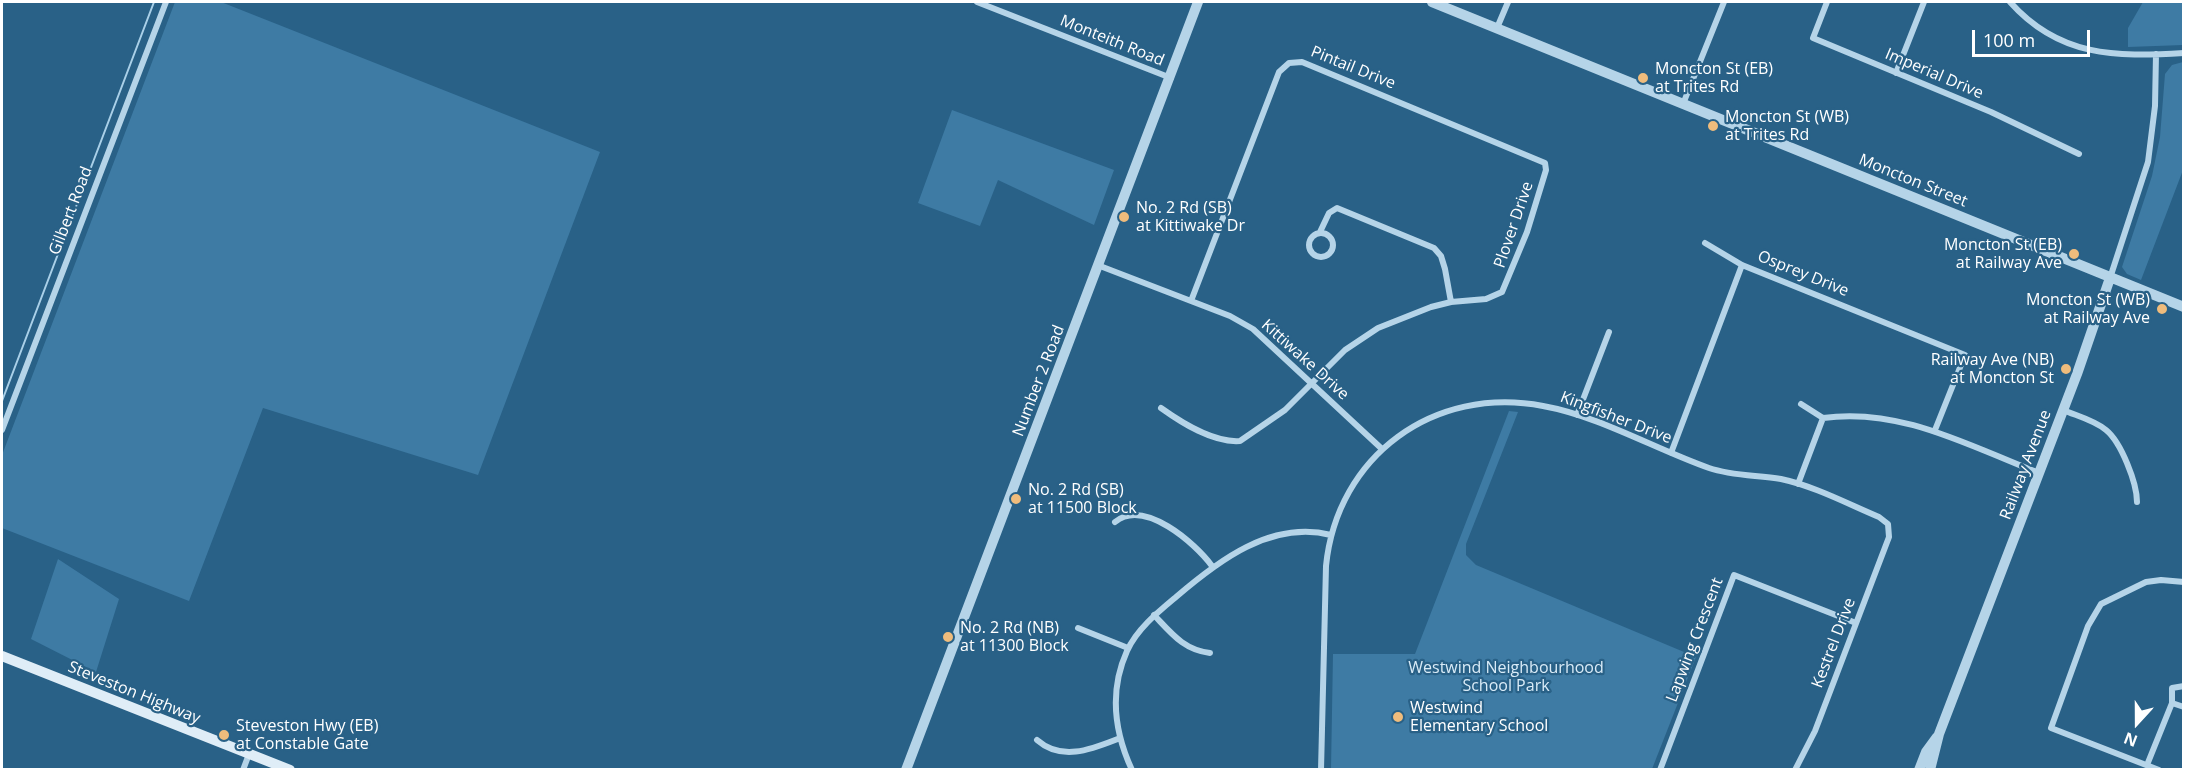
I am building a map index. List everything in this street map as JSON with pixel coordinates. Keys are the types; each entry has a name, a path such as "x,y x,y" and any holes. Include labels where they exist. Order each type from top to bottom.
{"main road":[{"name":"Steveston Highway","path":"2,656 290,770"}],"street":[{"name":"Gilbert Road","path":"2,430 166,2"},
{"name":"Monteith Road","path":"976,2 1171,78"},
{"name":"Number 2 Road","path":"906,770 1100,266 1198,2"},
{"name":"Moncton Street","path":"1432,2 2184,307"},
{"path":"1497,28 1508,2"},
{"path":"1683,104 1724,2"},
{"name":"Imperial Drive","path":"1827,2 1813,38 1991,112 2079,154"},
{"path":"1896,73 1924,2"},
{"path":"2010,2 2042,30 2081,48 2110,55 2184,53"},
{"name":"Railway Avenue","path":"1930,770 1939,734 2063,410 2141,191 2148,162 2155,106 2156,54"},
{"name":"Pintail Drive","path":"1191,301 1279,72 1289,63 1302,62 1545,163"},
{"name":"Plover Drive","path":"1161,408 1187,425 1225,440 1240,441 1285,410 1345,350 1378,328 1401,317 1451,302 1496,297 1507,285 1544,178 1545,163"},
{"path":"1320,232 1331,237 1333,245 1330,253 1319,257 1309,250 1308,242 1312,235 1320,232 1329,213 1337,208 1425,242 1441,256 1451,302"},
{"path":"1705,243 1742,265"},
{"name":"Osprey Drive","path":"1671,453 1742,265 1965,355 1935,430"},
{"name":"Kittiwake Drive","path":"1100,266 1191,301 1253,329 1382,449"},
{"path":"1577,416 1609,332"},
{"name":"Kingfisher Drive","path":"1321,770 1324,618 1330,535 1349,492 1382,449 1409,428 1444,411 1470,405 1518,402 1577,416 1719,471 1798,484 1879,517 1888,524"},
{"path":"1801,404 1823,418 1865,416 1903,421 1935,430 2039,472"},
{"path":"2063,410 2094,423 2110,434 2137,486 2137,502"},
{"path":"1798,484 1823,418"},
{"path":"1115,522 1125,515 1134,514 1166,526 1195,545 1212,566"},
{"name":"Kestrel Drive","path":"1795,770 1815,730 1889,537 1888,524"},
{"path":"1132,770 1120,738 1115,708 1116,690 1128,648 1155,615 1212,566 1259,541 1296,534 1330,535"},
{"name":"Lapwing Crescent","path":"1660,770 1734,575 1856,623"},
{"path":"2158,770 2051,728 2088,626 2101,604 2121,592 2146,582 2174,580 2184,582"},
{"path":"1155,615 1181,644 1197,651 1210,653"},
{"path":"1078,628 1128,648"},
{"path":"2147,765 2172,703 2172,688 2184,686"},
{"path":"2172,703 2184,707"},
{"name":"Railway Avenue","path":"1919,770 1926,752 1939,734"},
{"path":"1037,740 1048,749 1065,753 1088,750 1120,738"},
{"path":"243,770 249,754"}],"green space":[{"path":"175,2 221,2 600,152 478,475 263,408 189,601 2,528 2,455"},
{"path":"2143,2 2183,2 2183,45 2128,47 2128,28"},
{"path":"2183,62 2183,170 2141,280 2127,274 2122,267 2152,176 2160,137 2165,74 2172,65"},
{"path":"952,110 1114,170 1094,225 998,180 980,226 918,203"},
{"name":"Westwind Neighbourhood School Park","path":"1509,411 1518,412 1466,544 1466,555 1476,565 1696,657 1652,769 1331,769 1333,654 1415,654"},
{"path":"58,559 119,599 96,672 31,639"}],"waterway":[{"path":"2,401 154,2"}],"place":[{"name":"Moncton St (EB) at Trites Rd","path":"1643,78"},
{"name":"Moncton St (WB) at Trites Rd","path":"1713,126"},
{"name":"No. 2 Rd (SB) at Kittiwake Dr","path":"1124,217"},
{"name":"Moncton St (EB) at Railway Ave","path":"2074,254"},
{"name":"Moncton St (WB) at Railway Ave","path":"2162,309"},
{"name":"Railway Ave (NB) at Moncton St","path":"2066,369"},
{"name":"No. 2 Rd (SB) at 11500 Block","path":"1016,499"},
{"name":"No. 2 Rd (NB) at 11300 Block","path":"948,637"},
{"name":"Westwind Elementary School","path":"1398,717"},
{"name":"Steveston Hwy (EB) at Constable Gate","path":"224,735"}]}
